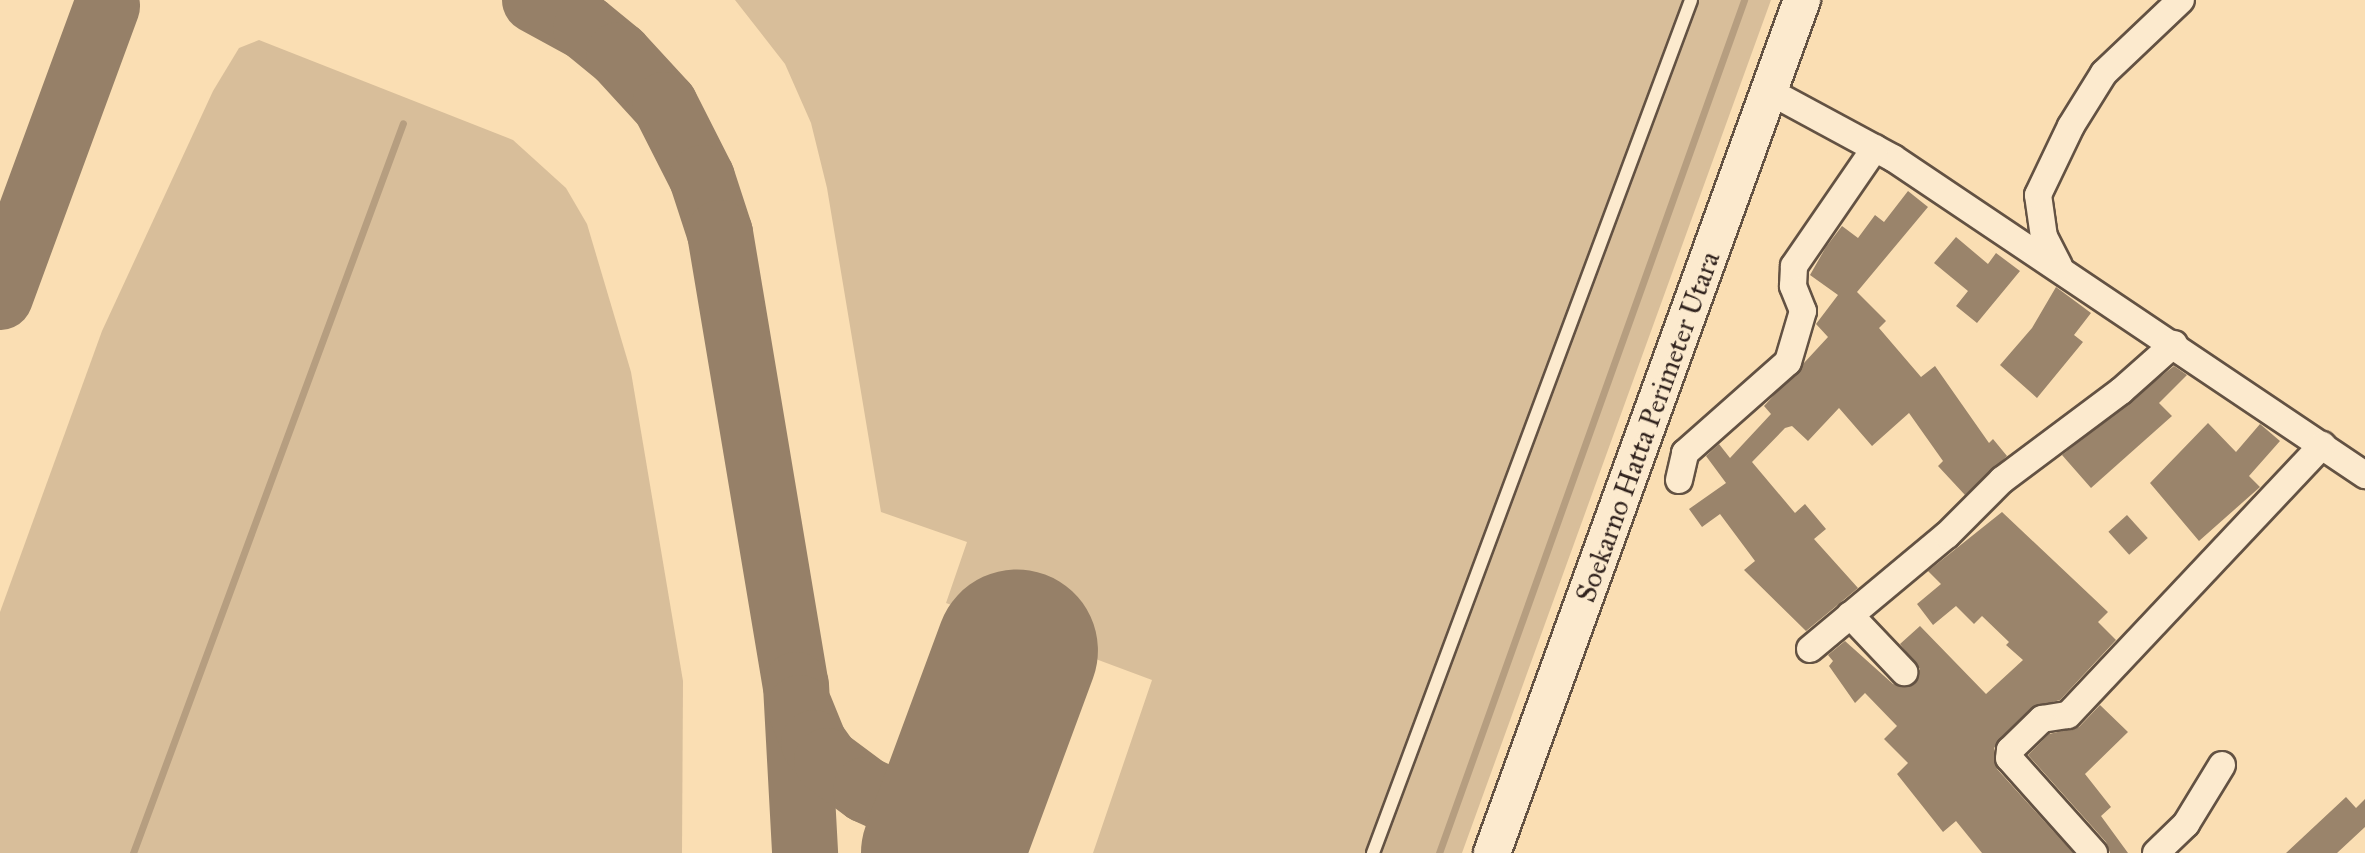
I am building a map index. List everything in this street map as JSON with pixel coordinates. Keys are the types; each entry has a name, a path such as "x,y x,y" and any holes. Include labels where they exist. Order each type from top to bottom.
{"main road":[{"name":"Soekarno Hatta Perimeter Utara","path":"1492,853 1802,0"}],"street":[{"path":"2059,266 2044,237 2038,195 2071,126 2104,73 2178,1"},
{"path":"1769,91 1875,148 2059,266 2365,475"},
{"path":"1679,480 1685,453 1788,362 1803,311 1793,286 1794,266 1875,148"},
{"path":"1810,649 1947,535 2002,480 2121,391 2174,344"},
{"path":"2094,853 2009,758 2010,750 2042,719 2068,715 2322,445"},
{"path":"1640,449 1685,453"},
{"path":"1850,615 1904,672"},
{"path":"2156,853 2186,824 2222,765"}],"lane":[{"path":"1373,853 1691,0"}],"shaded area":[{"path":"735,0 1771,0 1462,853 1093,853 1152,680 946,603 967,542 881,512 827,188 811,123 785,64"},
{"path":"259,40 513,140 566,188 587,224 631,372 683,681 682,853 0,853 0,612 102,331 213,91 239,48"}],"building":[{"path":"1908,191 1928,207 1857,292 1886,321 1879,328 1921,377 1935,366 1989,443 1993,439 2007,456 1965,495 1938,466 1943,461 1909,413 1872,446 1839,408 1808,441 1792,426 1785,428 1752,462 1795,513 1805,504 1826,529 1814,539 1858,588 1806,631 1744,570 1755,561 1720,514 1702,527 1689,509 1726,483 1706,456 1719,444 1730,458 1771,414 1764,406 1828,337 1816,324 1838,295 1810,275 1826,247 1842,226 1858,238 1875,215 1884,222"},
{"path":"1956,237 1988,264 1996,253 2020,271 1977,323 1956,306 1968,291 1934,263"},
{"path":"2056,287 2091,313 2074,335 2083,342 2037,398 2000,365 2032,328"},
{"path":"2174,366 2187,375 2159,403 2172,416 2091,488 2062,455"},
{"path":"2208,423 2236,452 2260,424 2280,441 2249,476 2260,487 2199,541 2150,483"},
{"path":"2002,512 2108,612 2098,622 2116,640 2060,700 2031,708 1994,748 1997,769 2073,853 1982,853 1956,821 1943,832 1897,774 1908,763 1884,739 1897,726 1865,693 1855,703 1829,666 1833,661 1828,655 1845,641 1893,684 1908,687 1920,669 1900,644 1920,626 1986,694 2023,660 1982,616 1974,624 1956,606 1933,625 1917,604 1941,584 1928,571"},
{"path":"2127,515 2148,538 2129,555 2108,532"},
{"path":"2100,705 2128,732 2085,774 2111,807 2101,816 2128,853 2110,853 2106,842 2028,755 2049,734 2079,727"},
{"path":"2346,797 2356,808 2365,799 2365,827 2337,853 2286,853"}],"waterway":[{"path":"1439,853 1744,0"},
{"path":"133,853 403,123"}],"taxiway":[{"path":"535,0 586,28 619,55 665,105 702,178 720,233 796,685 805,853"},
{"path":"0,297 107,6"},
{"path":"800,708 814,743 827,761 866,790 923,816 956,853"}],"runway":[{"path":"942,853 1017,650"}]}
